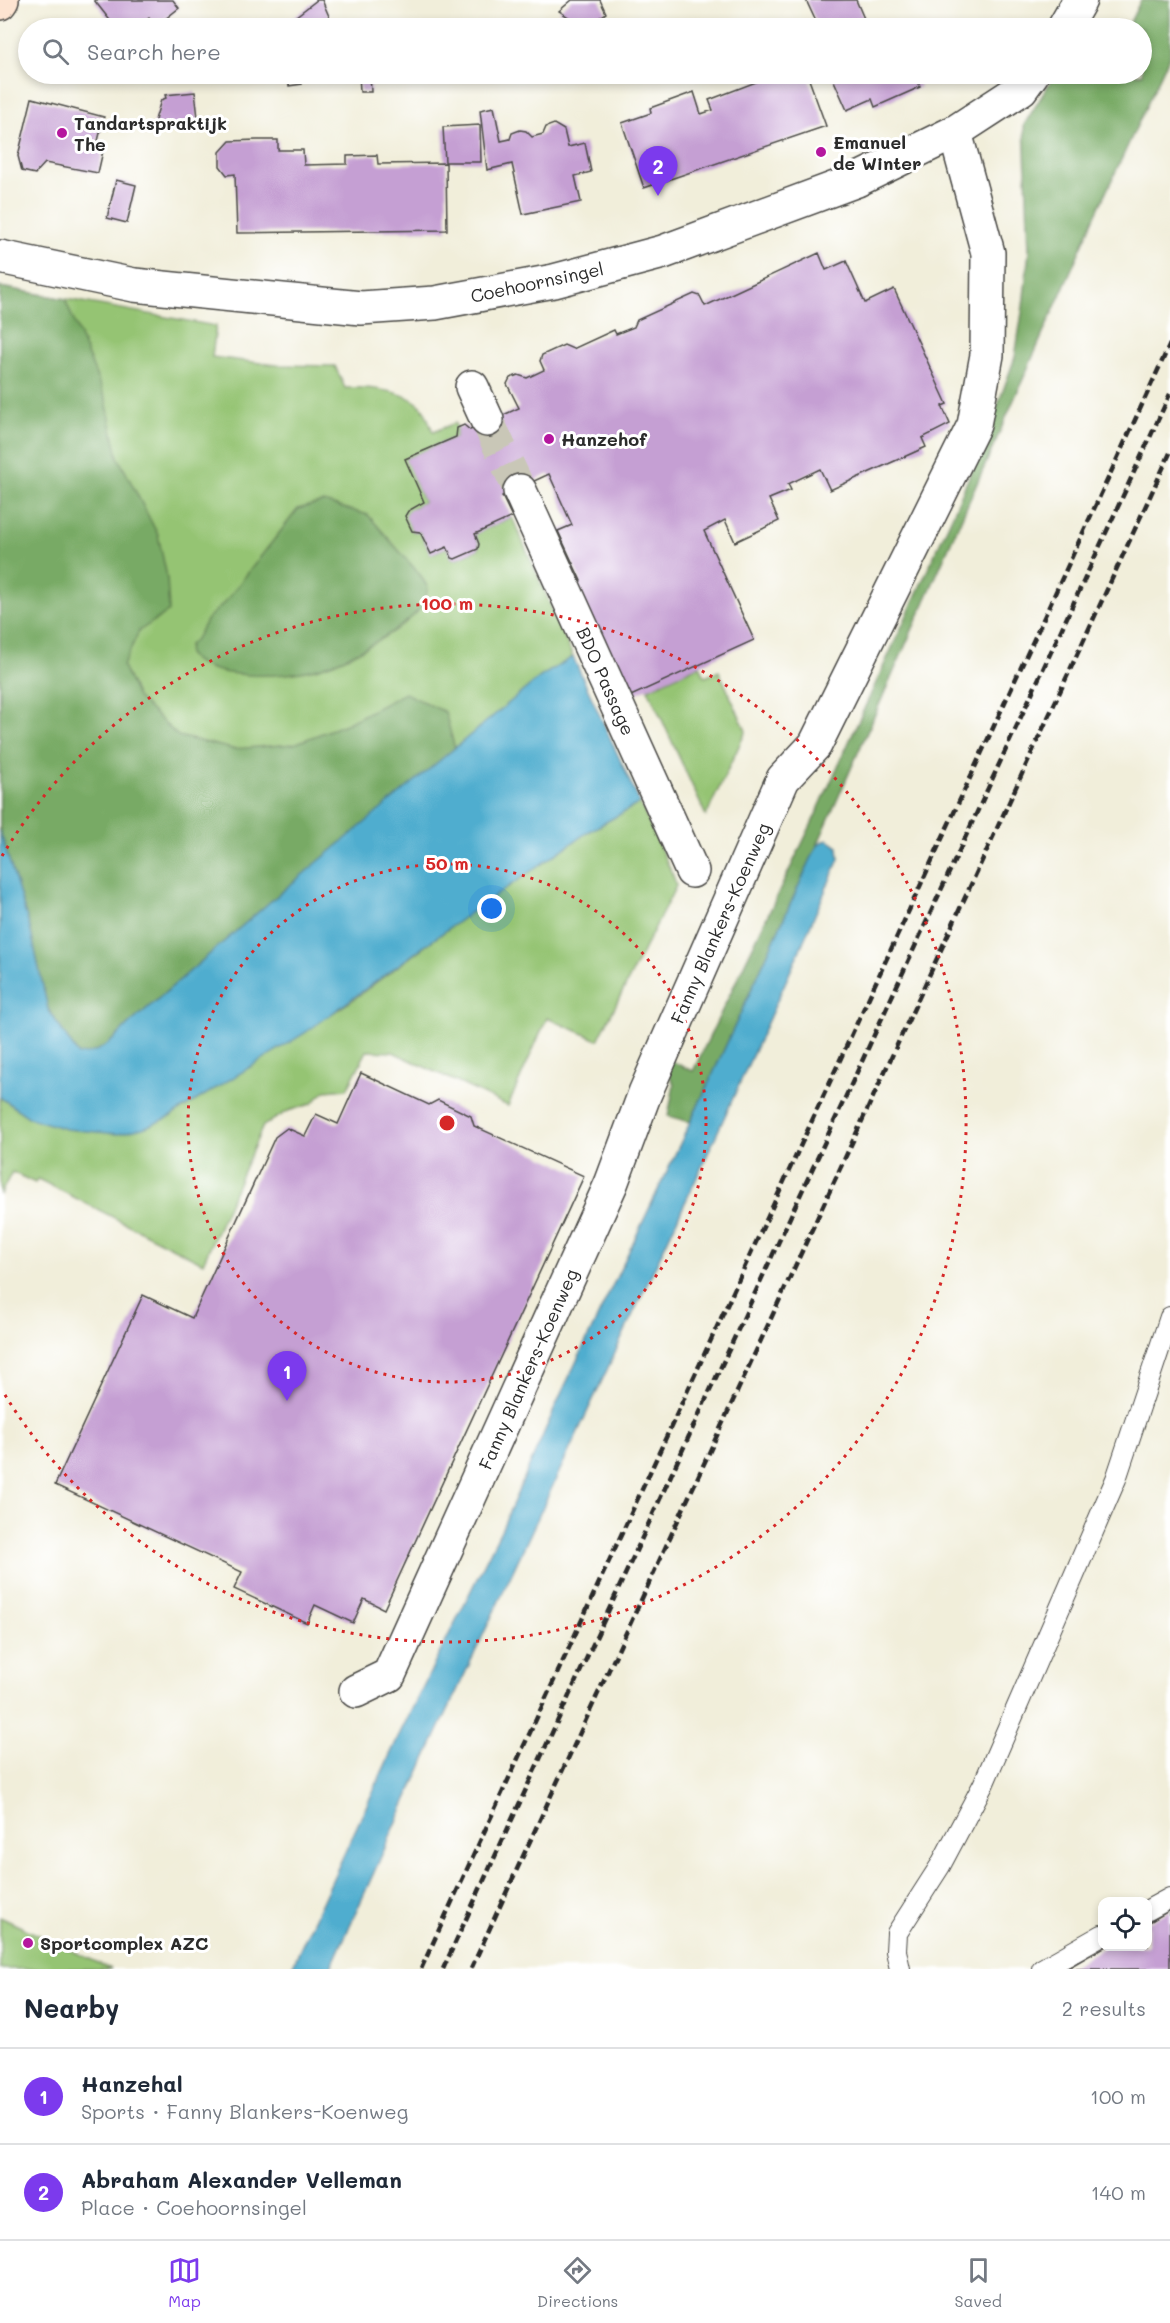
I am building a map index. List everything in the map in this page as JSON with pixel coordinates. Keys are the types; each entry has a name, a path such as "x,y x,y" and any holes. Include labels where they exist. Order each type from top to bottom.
{"street":[{"path":"1070,18 1080,0"},
{"name":"Coehoornsingel","path":"0,257 134,285 361,308 435,303 554,281 663,252 857,180 955,132 1020,89 1024,84"},
{"name":"Fanny Blankers-Koenweg","path":"356,1691 390,1675 611,1184 645,1093 783,779 815,745 974,425 987,356 988,253 955,132"},
{"path":"472,387 487,420"},
{"name":"BDO Passage","path":"520,491 692,872"}],"lane":[{"path":"900,1969 896,1951 897,1933 940,1866 983,1785 1116,1479 1170,1317"},
{"path":"1152,1908 1170,1898"},
{"path":"1042,1969 1098,1937"}],"green space":[{"path":"1141,0 1170,0 1170,55 1096,214 816,848 706,1089 690,1122 668,1116 674,1085 667,1070 669,1060 693,1071 811,825 953,514 991,424 1015,357 1023,306 1029,250 1024,125 1049,84 1152,84 1152,18 1132,18"},
{"path":"0,287 216,326 212,357 277,365 335,366 345,388 388,391 418,403 424,410 433,432 455,423 456,437 406,459 424,502 408,511 406,516 412,531 420,532 431,554 447,547 451,558 456,559 478,549 479,544 475,534 512,517 573,657 540,677 435,766 0,831"},
{"path":"0,287 65,299 106,400 118,457 158,535 167,577 169,611 139,631 123,666 137,697 178,736 233,749 294,744 348,723 405,693 445,712 455,749 272,900 112,1041 93,1052 78,1055 48,1009 30,928 0,831"},
{"path":"323,502 368,515 421,576 428,588 422,606 401,625 371,645 323,667 281,674 245,675 212,669 198,663 188,654 189,645 196,639 207,619 225,602 298,509"},
{"path":"700,665 705,677 719,671 746,731 706,816 648,689"},
{"path":"640,803 676,886 598,1040 547,1018 508,1106 393,1052 367,1051 347,1089 325,1091 311,1104 288,1111 263,1126 203,1263 38,1179 35,1183 12,1172 0,1195 0,1097 30,1118 168,1118 350,1002 467,915 588,832"},
{"name":"Sportcomplex AZC","path":"0,1917 111,1969 0,1969"}],"water":[{"path":"573,657 640,803 588,832 467,915 305,1033 168,1118 143,1128 118,1134 66,1129 30,1118 0,1097 0,831 30,928 48,1009 78,1055 93,1052 112,1041 272,900 540,677"},
{"path":"828,840 838,847 839,859 795,961 334,1961 330,1969 291,1969 401,1731 502,1528 561,1394 706,1089 816,848 821,842"}],"building":[{"path":"94,0 173,0 179,8 166,18 108,18"},
{"path":"317,0 322,0 330,18 294,18"},
{"path":"572,0 600,0 606,13 599,18 570,18 559,11"},
{"path":"806,0 856,0 864,18 814,18"},
{"path":"360,84 371,84 371,92 360,92"},
{"path":"751,84 811,84 826,126 644,188 622,123 651,113 650,108 694,92 701,114 713,110 709,100"},
{"path":"835,84 919,84 920,87 875,107 872,99 847,110"},
{"path":"195,92 199,126 152,130 161,100 166,98 165,95"},
{"name":"Tandartspraktijk The","path":"32,98 104,117 96,149 103,151 98,173 45,163 35,174 22,171 18,156"},
{"path":"494,107 501,141 510,139 512,133 520,130 526,131 532,137 543,134 546,127 554,124 564,130 568,147 585,143 591,172 575,176 581,202 523,214 512,164 487,170 480,110"},
{"path":"480,125 481,162 445,162 443,127"},
{"path":"278,140 278,150 303,150 304,165 347,164 347,156 377,155 378,164 446,163 447,230 237,233 235,174 227,175 220,166 220,152 230,141"},
{"path":"116,180 136,185 127,223 107,218"},
{"path":"819,253 826,270 846,261 865,303 894,289 947,404 942,406 950,424 922,438 926,447 830,490 820,469 788,484 791,490 769,499 779,521 735,542 725,520 704,531 754,640 622,700 570,586 581,581 558,531 572,525 549,474 502,496 512,517 475,534 479,544 478,549 455,559 452,558 447,547 431,554 420,532 412,531 405,516 408,511 424,502 405,459 456,437 457,428 464,425 470,430 519,408 507,384 510,378 518,375 527,378 544,370 540,361 542,355 564,345 573,349 614,330 616,334 634,327 637,320 694,294 700,296 705,306"},
{"path":"361,1073 429,1105 438,1100 471,1116 474,1126 584,1176 384,1609 364,1599 353,1623 315,1605 307,1623 234,1589 242,1572 55,1485 143,1295 192,1318 275,1137 287,1128 305,1136 316,1114 338,1124"},
{"path":"1170,1910 1170,1969 1066,1969 1098,1951 1152,1951 1152,1921"}],"tunnel":[{"path":"487,420 520,491"}],"railway":[{"path":"421,1969 1170,344"},
{"path":"443,1969 1170,394"},
{"path":"471,1969 1170,453"}],"place":[{"name":"Tandartspraktijk The","path":"62,133"},
{"name":"Emanuel de Winter","path":"821,152"},
{"name":"Abraham Alexander Velleman","path":"658,196"},
{"name":"Hanzehof","path":"549,439"},
{"name":"Hanzehal","path":"287,1401"},
{"name":"Sportcomplex AZC","path":"28,1943"}]}
